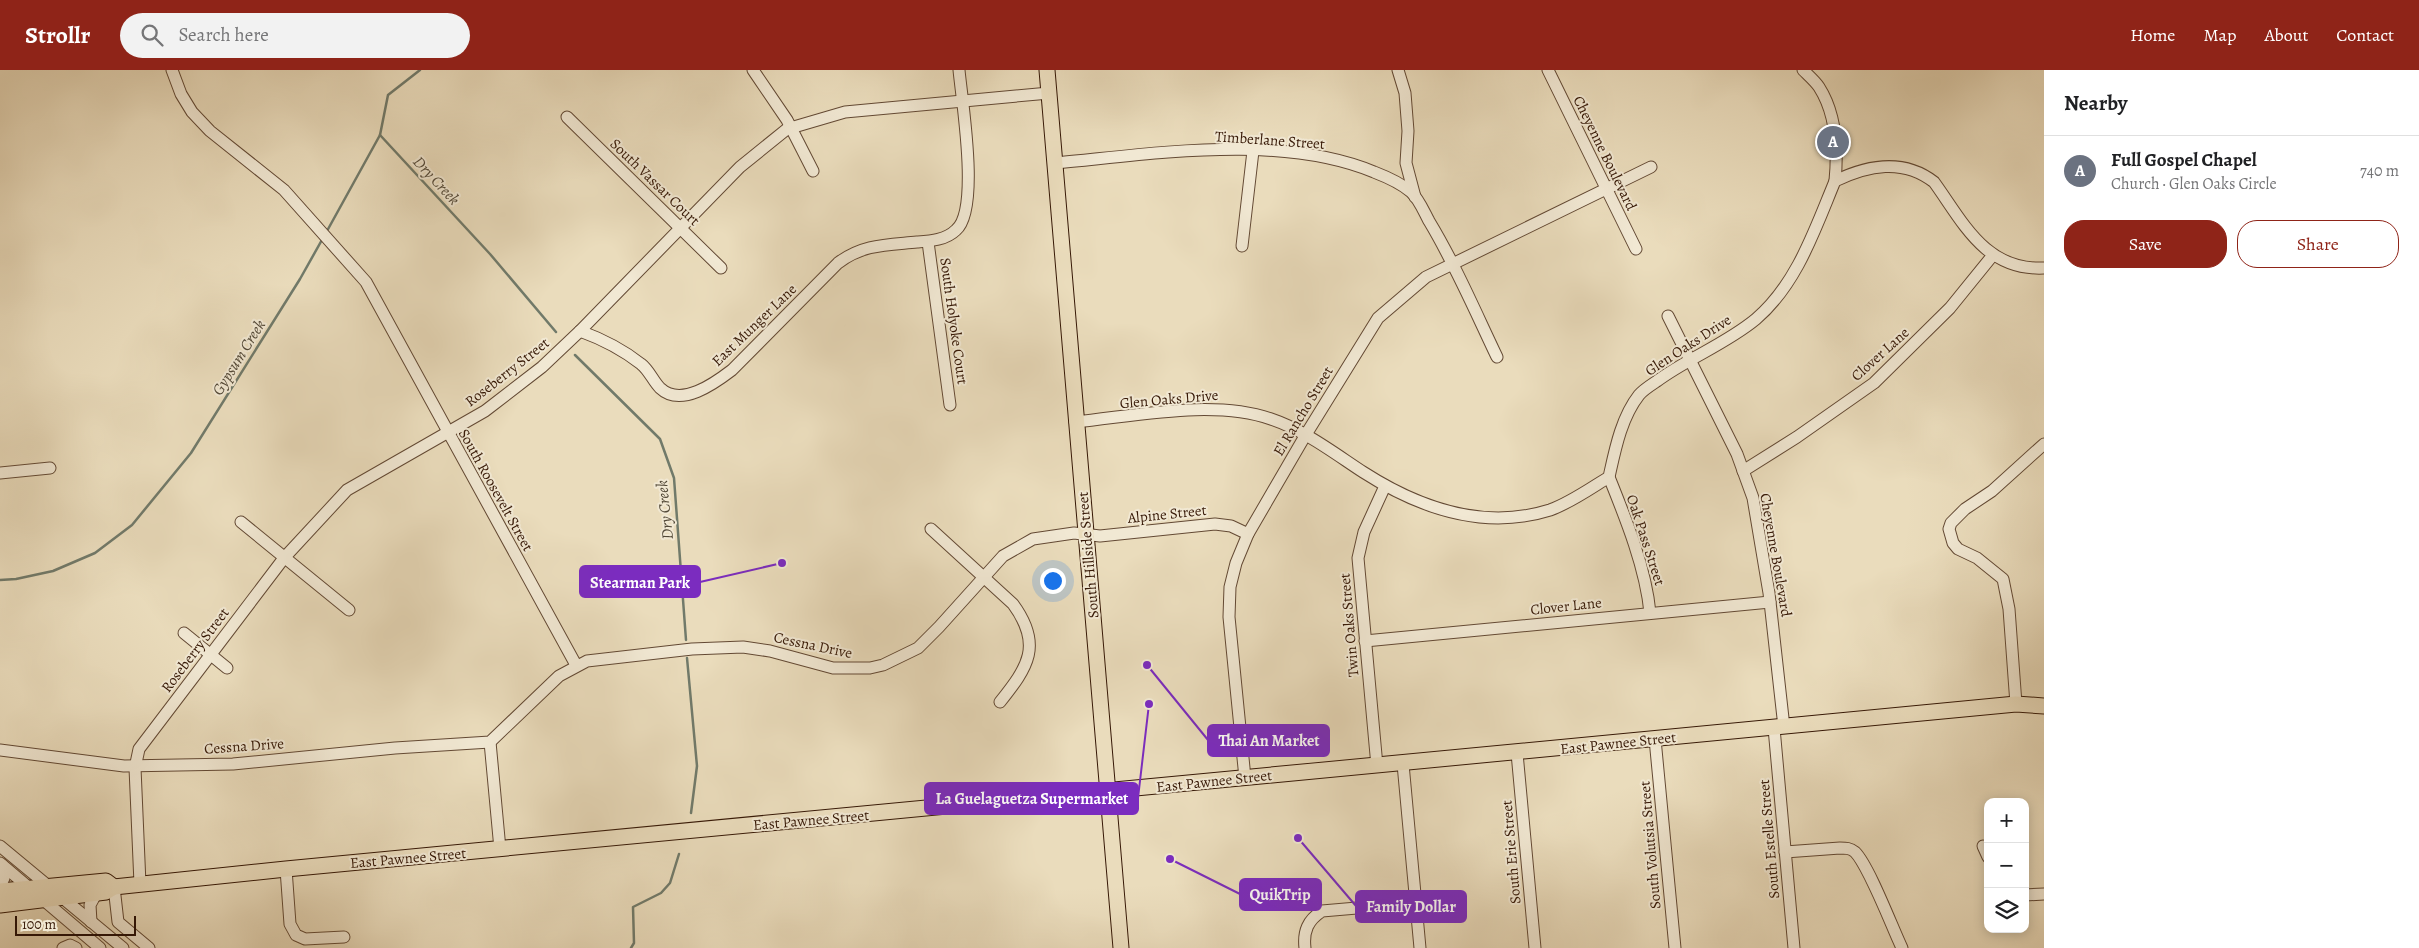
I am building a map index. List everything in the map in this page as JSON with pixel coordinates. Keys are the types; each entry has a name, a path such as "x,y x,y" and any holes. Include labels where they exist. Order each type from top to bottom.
{"main road":[{"name":"South Hillside Street","path":"1047,70 1075,422 1121,948"},
{"name":"East Pawnee Street","path":"2016,704 2044,695"},
{"name":"East Pawnee Street","path":"0,891 30,888 60,897 96,894 106,892 114,887 286,869 1655,740 2016,704 2044,706"},
{"name":"East Pawnee Street","path":"0,905 45,893 106,881 114,887"}],"street":[{"name":"South Roosevelt Street","path":"172,70 181,94 192,112 210,131 284,190 366,282 576,665"},
{"path":"753,70 791,128 813,171"},
{"name":"East Munger Lane","path":"580,331 621,349 643,366 661,389 676,396 691,393 713,385 732,370 838,263 852,252 886,245 938,240 958,230 968,204 969,180 960,70"},
{"path":"1398,70 1405,93 1408,131 1406,163 1416,198"},
{"name":"Cheyenne Boulevard","path":"1548,70 1636,249"},
{"name":"Glen Oaks Drive","path":"1075,422 1228,409 1272,419 1305,436 1394,492 1451,514 1474,517 1509,516 1551,509 1609,477 1619,435 1639,395 1675,367 1756,318 1782,290 1802,258 1835,181 1838,153 1833,121 1819,87 1802,70"},
{"name":"Roseberry Street","path":"140,884 136,765 139,748 284,558 347,490 447,431 485,411 542,367 580,331 740,167 791,128 845,112 1049,93"},
{"name":"South Vassar Court","path":"567,117 721,268"},
{"name":"Timberlane Street","path":"1055,163 1189,151 1253,151 1300,154 1336,159 1397,182 1416,198 1453,264 1497,357"},
{"path":"1242,246 1253,151"},
{"path":"1835,181 1855,172 1888,165 1923,173 1934,182 1973,237 1993,255 2027,268 2044,268"},
{"name":"El Rancho Street","path":"1245,778 1229,617 1230,587 1236,563 1248,534 1305,436 1378,318 1426,277 1651,168"},
{"name":"South Holyoke Court","path":"928,242 950,405"},
{"name":"Clover Lane","path":"1743,471 1797,437 1874,383 1950,308 1993,255"},
{"name":"Cheyenne Boulevard","path":"1668,316 1743,471 1753,498 1770,602 1779,727"},
{"path":"2016,704 2009,609 2003,579 1977,558 1958,550 1952,543 1949,528 1951,523 1965,509 1992,491 2044,444"},
{"path":"0,473 50,468"},
{"name":"Oak Pass Street","path":"1609,477 1623,512 1648,595 1650,613"},
{"name":"Twin Oaks Street","path":"1377,766 1364,641 1358,558 1360,545 1385,486"},
{"path":"241,522 349,610"},
{"name":"Alpine Street","path":"1086,534 1108,535 1215,524 1231,526 1248,534"},
{"path":"931,530 1013,604 1023,619 1029,634 1029,652 1022,675 1000,702"},
{"name":"Cessna Drive","path":"576,665 587,661 612,658 730,647 770,651 833,668 870,668 883,665 918,648 1003,556 1027,542 1048,536 1074,533 1086,534"},
{"name":"Clover Lane","path":"1364,641 1770,602"},
{"path":"184,633 227,668"},
{"path":"500,849 490,742 498,737 559,676 576,665"},
{"name":"South Estelle Street","path":"1779,727 1785,852 1794,948"},
{"name":"South Volutsia Street","path":"1655,740 1675,948"},
{"name":"Cessna Drive","path":"0,750 136,765 233,764 395,748 490,742"},
{"name":"South Erie Street","path":"1517,753 1535,948"},
{"path":"1403,764 1420,948"},
{"path":"0,846 100,948"},
{"path":"1982,846 1984,850"},
{"path":"1785,852 1849,848 1855,852 1864,866 1902,948"},
{"path":"0,887 4,878 1,864"},
{"path":"1,864 30,888"},
{"path":"286,869 290,924 296,935 305,939 344,937"},
{"path":"114,887 118,922 149,948"},
{"path":"91,922 90,907 96,894"},
{"path":"2029,895 2044,894"},
{"path":"60,897 123,948"},
{"path":"1305,948 1308,924 1312,917 1322,912 1415,902"}],"waterway":[{"name":"Gypsum Creek","path":"327,231 380,135 388,95 420,70"},
{"name":"Dry Creek","path":"380,135 490,254 556,332"},
{"name":"Gypsum Creek","path":"0,580 16,579 53,571 95,553 132,525 191,453 300,279 323,238"},
{"name":"Dry Creek","path":"575,355 660,439 674,478 686,640"},
{"name":"Dry Creek","path":"687,658 697,766 691,813"},
{"name":"Dry Creek","path":"631,948 634,943 633,907 661,893 670,883 679,854"}],"place":[{"name":"Full Gospel Chapel","path":"1833,142"},
{"name":"Stearman Park","path":"782,563"},
{"name":"Thai An Market","path":"1147,665"},
{"name":"La Guelaguetza Supermarket","path":"1149,704"},
{"name":"Family Dollar","path":"1298,838"},
{"name":"QuikTrip","path":"1170,859"}]}
